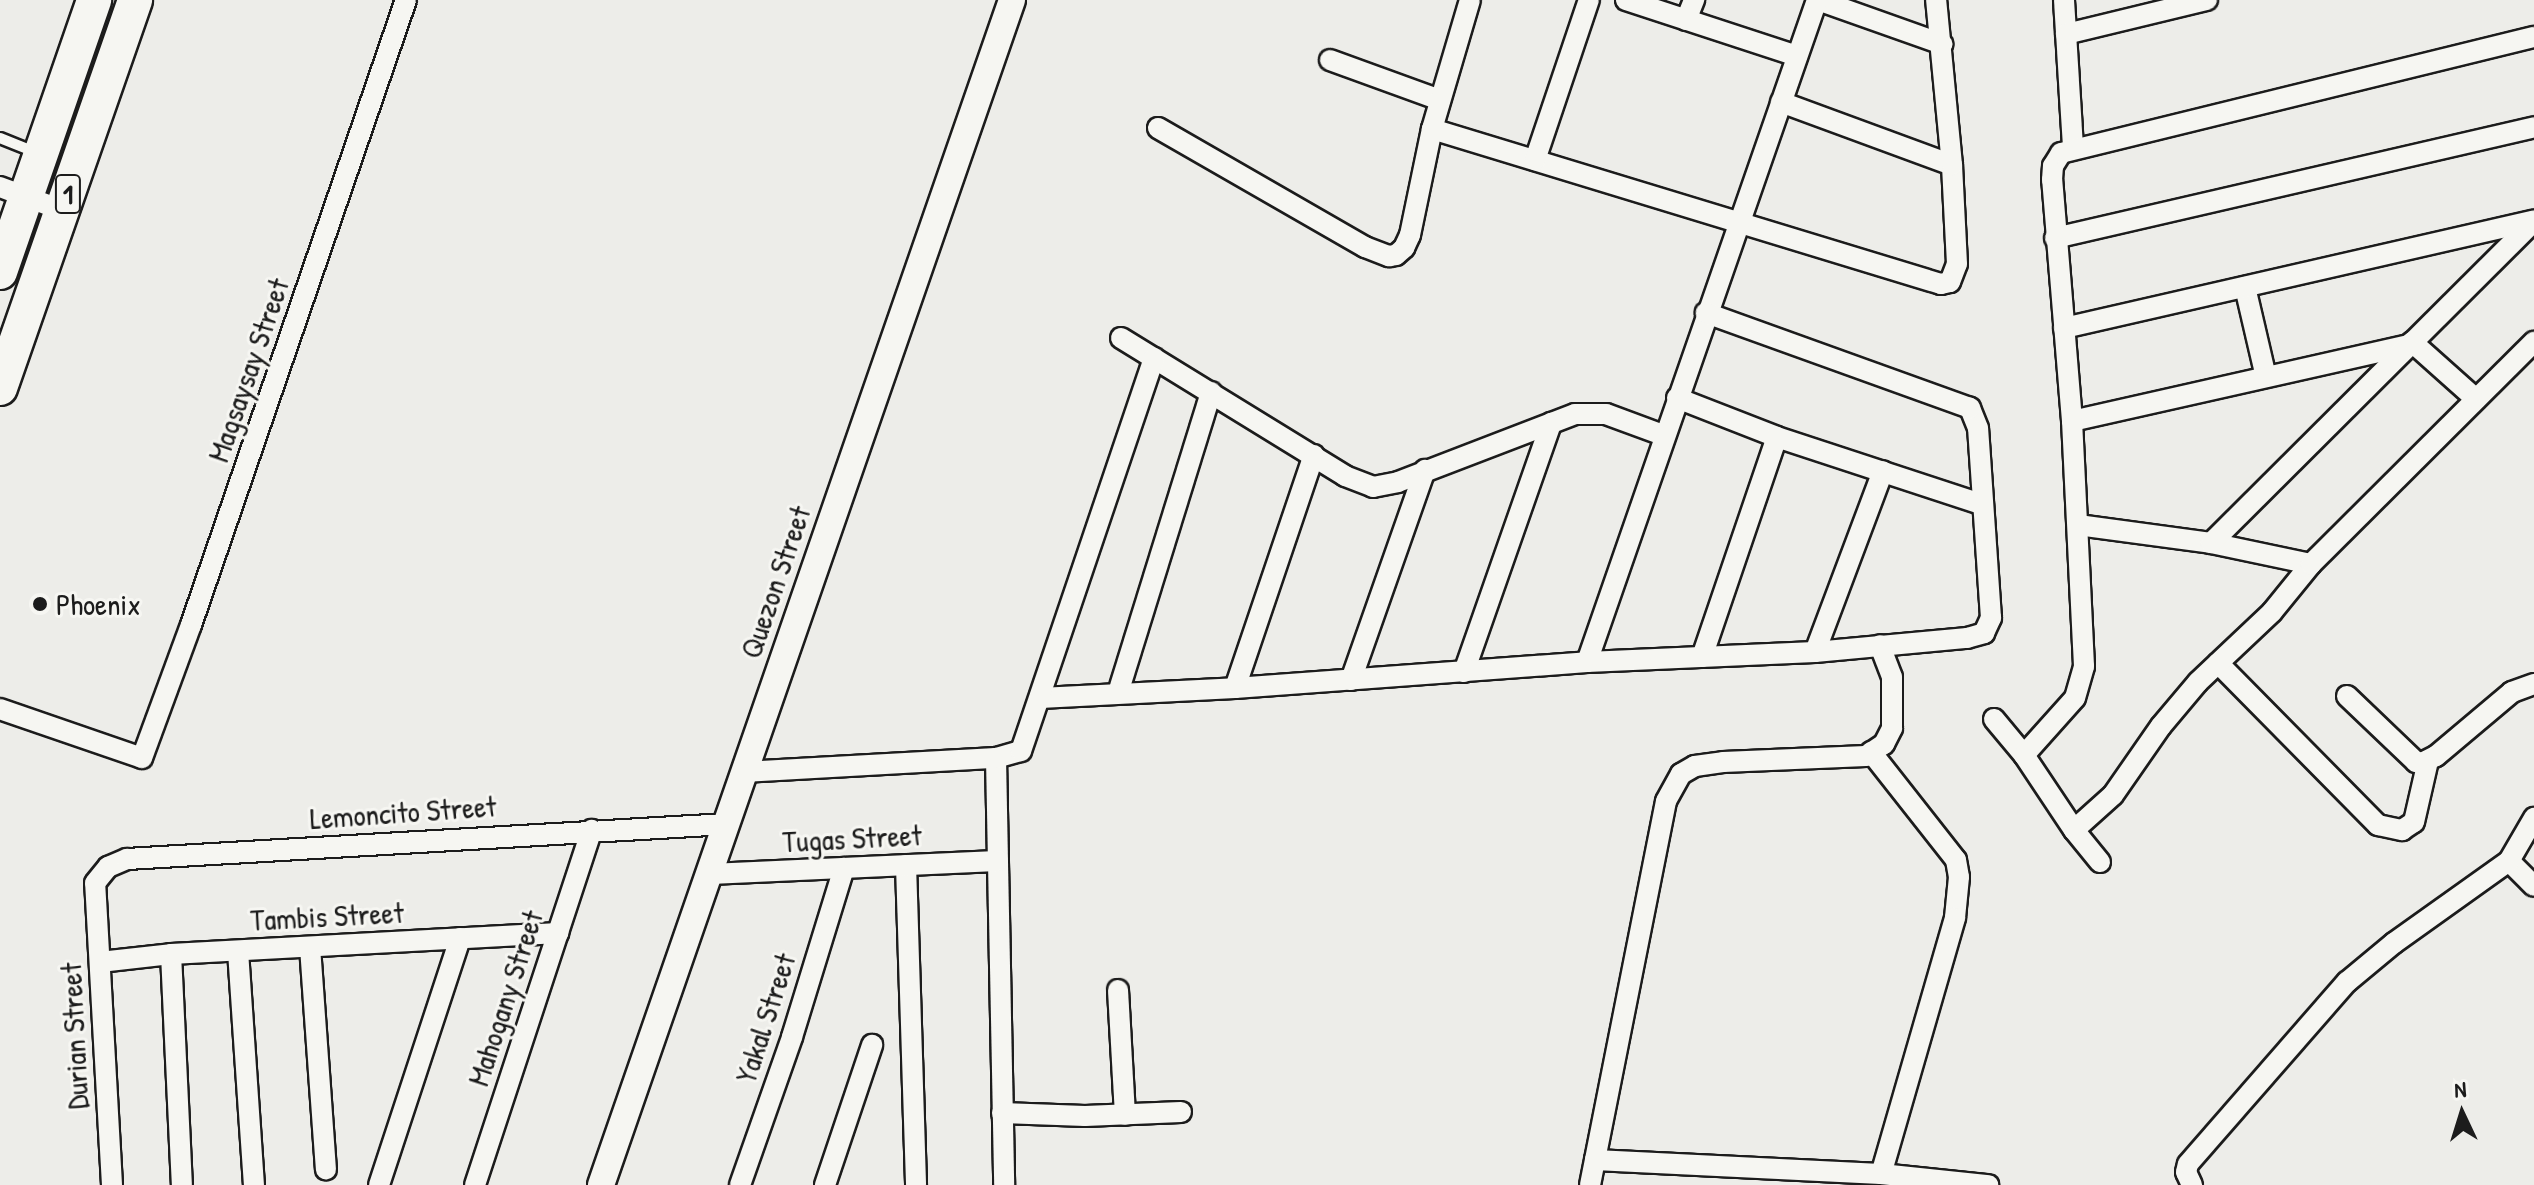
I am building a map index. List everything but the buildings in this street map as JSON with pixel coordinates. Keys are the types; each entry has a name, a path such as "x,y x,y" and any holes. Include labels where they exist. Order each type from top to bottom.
{"highway":[{"name":"1","path":"0,272 13,191 40,154 94,0"},
{"name":"1","path":"0,388 135,0"}],"street":[{"name":"Magsaysay Street","path":"0,709 142,758 197,610 406,0"},
{"name":"Quezon Street","path":"601,1185 1012,0"},
{"path":"1158,128 1365,247 1389,256 1404,248 1410,235 1432,129 1470,0"},
{"path":"1535,160 1589,0"},
{"path":"1626,0 1797,56"},
{"path":"1686,20 1694,0"},
{"path":"1587,662 1663,435 1818,0 1942,44"},
{"path":"1432,129 1740,220 1941,284 1950,282 1957,264 1952,165 1936,0"},
{"path":"2064,0 2073,148"},
{"path":"2066,34 2207,0"},
{"path":"2024,755 2075,698 2084,666 2072,421 2055,238 2053,166 2061,153 2534,37"},
{"path":"1330,60 1440,100"},
{"path":"1781,102 1952,165"},
{"path":"2055,238 2534,127"},
{"path":"13,191 62,210"},
{"path":"2064,328 2534,221"},
{"path":"2211,543 2534,221"},
{"path":"2245,287 2266,377"},
{"path":"1040,698 1235,688 1587,662 1815,652 1967,638 1984,633 1989,627 1975,416 1962,403 1706,313"},
{"path":"1121,338 1359,484 1373,487 1398,482 1590,411 1663,435"},
{"path":"2074,830 2113,795 2161,726 2218,663 2272,612 2311,564 2534,342"},
{"path":"2072,421 2410,343"},
{"path":"2410,343 2476,399"},
{"path":"743,772 996,758 1015,756 1021,751 1154,358"},
{"path":"1118,693 1211,392"},
{"path":"1677,398 1777,437 1981,504"},
{"path":"1464,672 1551,423"},
{"path":"1702,657 1777,437"},
{"path":"1235,688 1314,455"},
{"path":"1351,680 1425,470"},
{"path":"1815,652 1883,471"},
{"path":"2078,525 2211,543 2311,564"},
{"path":"1590,1185 1666,801 1681,774 1695,766 1866,756 1884,744 1892,728 1892,677 1880,645"},
{"path":"2218,663 2365,815 2383,827 2402,830 2414,822 2428,761"},
{"path":"2347,696 2416,762 2428,761 2512,692 2534,684"},
{"path":"1994,719 2024,755 2074,830 2100,862"},
{"path":"1871,752 1956,860 1959,877 1955,918 1881,1174"},
{"path":"996,758 1004,1185"},
{"path":"2192,1185 2186,1172 2188,1164 2347,982 2394,943 2509,861 2534,818"},
{"name":"Lemoncito Street","path":"95,883 108,867 127,859 726,824"},
{"name":"Mahogany Street","path":"475,1185 592,830"},
{"name":"Tugas Street","path":"709,874 998,861"},
{"path":"2509,861 2534,886"},
{"path":"906,865 916,1185"},
{"name":"Yakal Street","path":"740,1185 792,1037 844,868"},
{"name":"Durian Street","path":"95,883 112,1185"},
{"name":"Tambis Street","path":"100,962 171,954 558,933"},
{"path":"379,1185 460,938"},
{"path":"310,947 326,1169"},
{"path":"238,951 254,1185"},
{"path":"171,954 182,1185"},
{"path":"1118,990 1125,1115"},
{"path":"825,1185 872,1045"},
{"path":"1002,1113 1125,1115 1181,1112"},
{"path":"1595,1160 1881,1174 1988,1185"}],"lane":[{"path":"0,138 40,154"}],"place":[{"name":"Phoenix","path":"40,604"}]}
